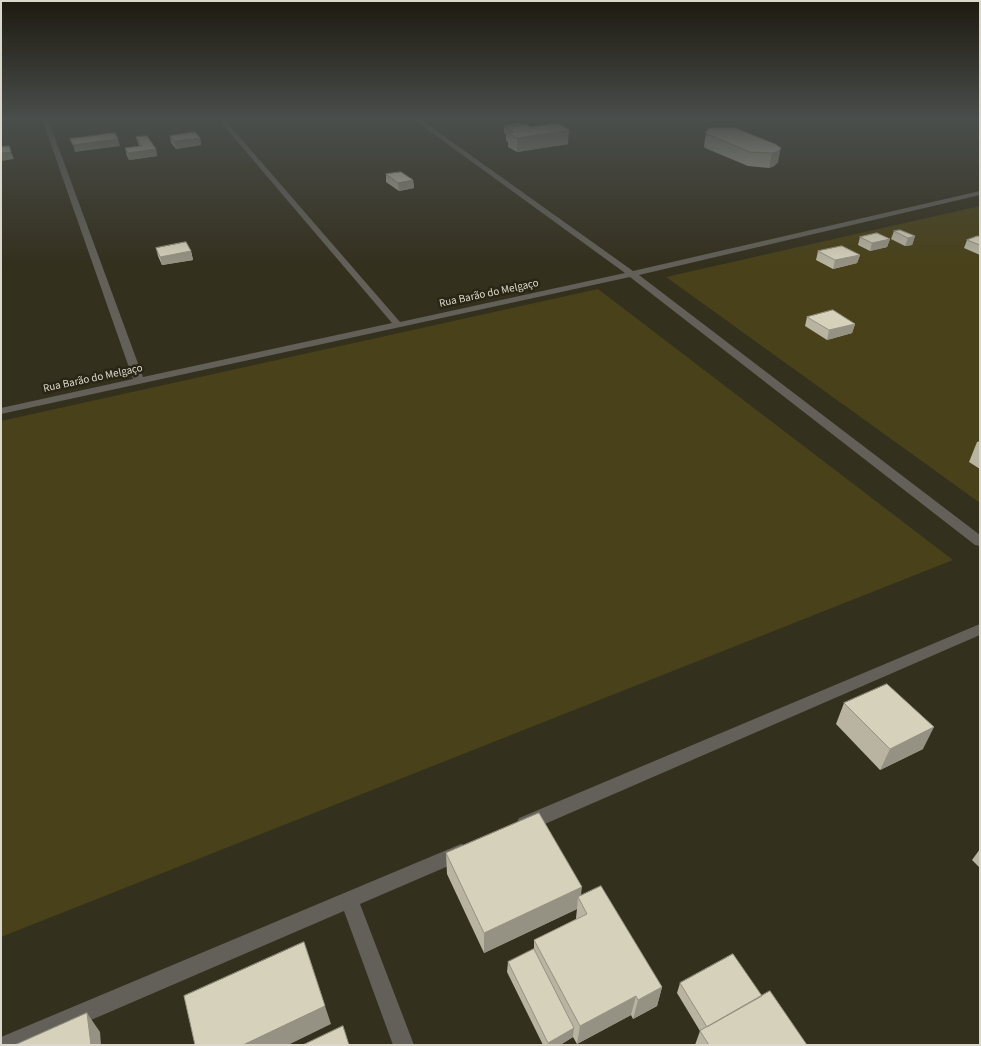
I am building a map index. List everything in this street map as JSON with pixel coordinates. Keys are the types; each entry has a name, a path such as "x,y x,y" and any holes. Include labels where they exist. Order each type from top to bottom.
{"street":[{"path":"62,168 139,381"},
{"path":"263,168 398,325"},
{"path":"484,168 632,274 980,542"},
{"name":"Rua Barão do Melgaço","path":"1,411 632,274 980,193"},
{"path":"513,829 980,629"},
{"path":"8,1045 477,845"},
{"path":"349,900 404,1045"}],"shaded area":[{"path":"980,206 980,503 666,277"},
{"path":"598,289 953,560 1,937 1,421"}],"building":[{"path":"401,172 413,180 398,183 386,174"},
{"path":"900,230 915,236 908,238 894,231"},
{"path":"877,233 890,239 872,243 860,237"},
{"path":"980,237 980,245 967,240"},
{"path":"186,242 191,251 160,257 156,248"},
{"path":"842,246 860,255 835,260 818,251"},
{"path":"833,310 855,324 829,330 807,317"},
{"path":"887,684 934,727 890,749 844,703"},
{"path":"539,813 582,887 484,933 446,853"},
{"path":"601,886 662,987 638,1000 636,996 580,1026 534,940 587,914 578,897"},
{"path":"304,942 325,1006 243,1045 195,1045 184,996"},
{"path":"534,949 574,1028 548,1043 508,962"},
{"path":"733,954 762,996 707,1027 680,983"},
{"path":"770,991 807,1045 709,1045 700,1031"},
{"path":"87,1013 91,1045 15,1045"},
{"path":"343,1026 349,1045 303,1045"}]}
